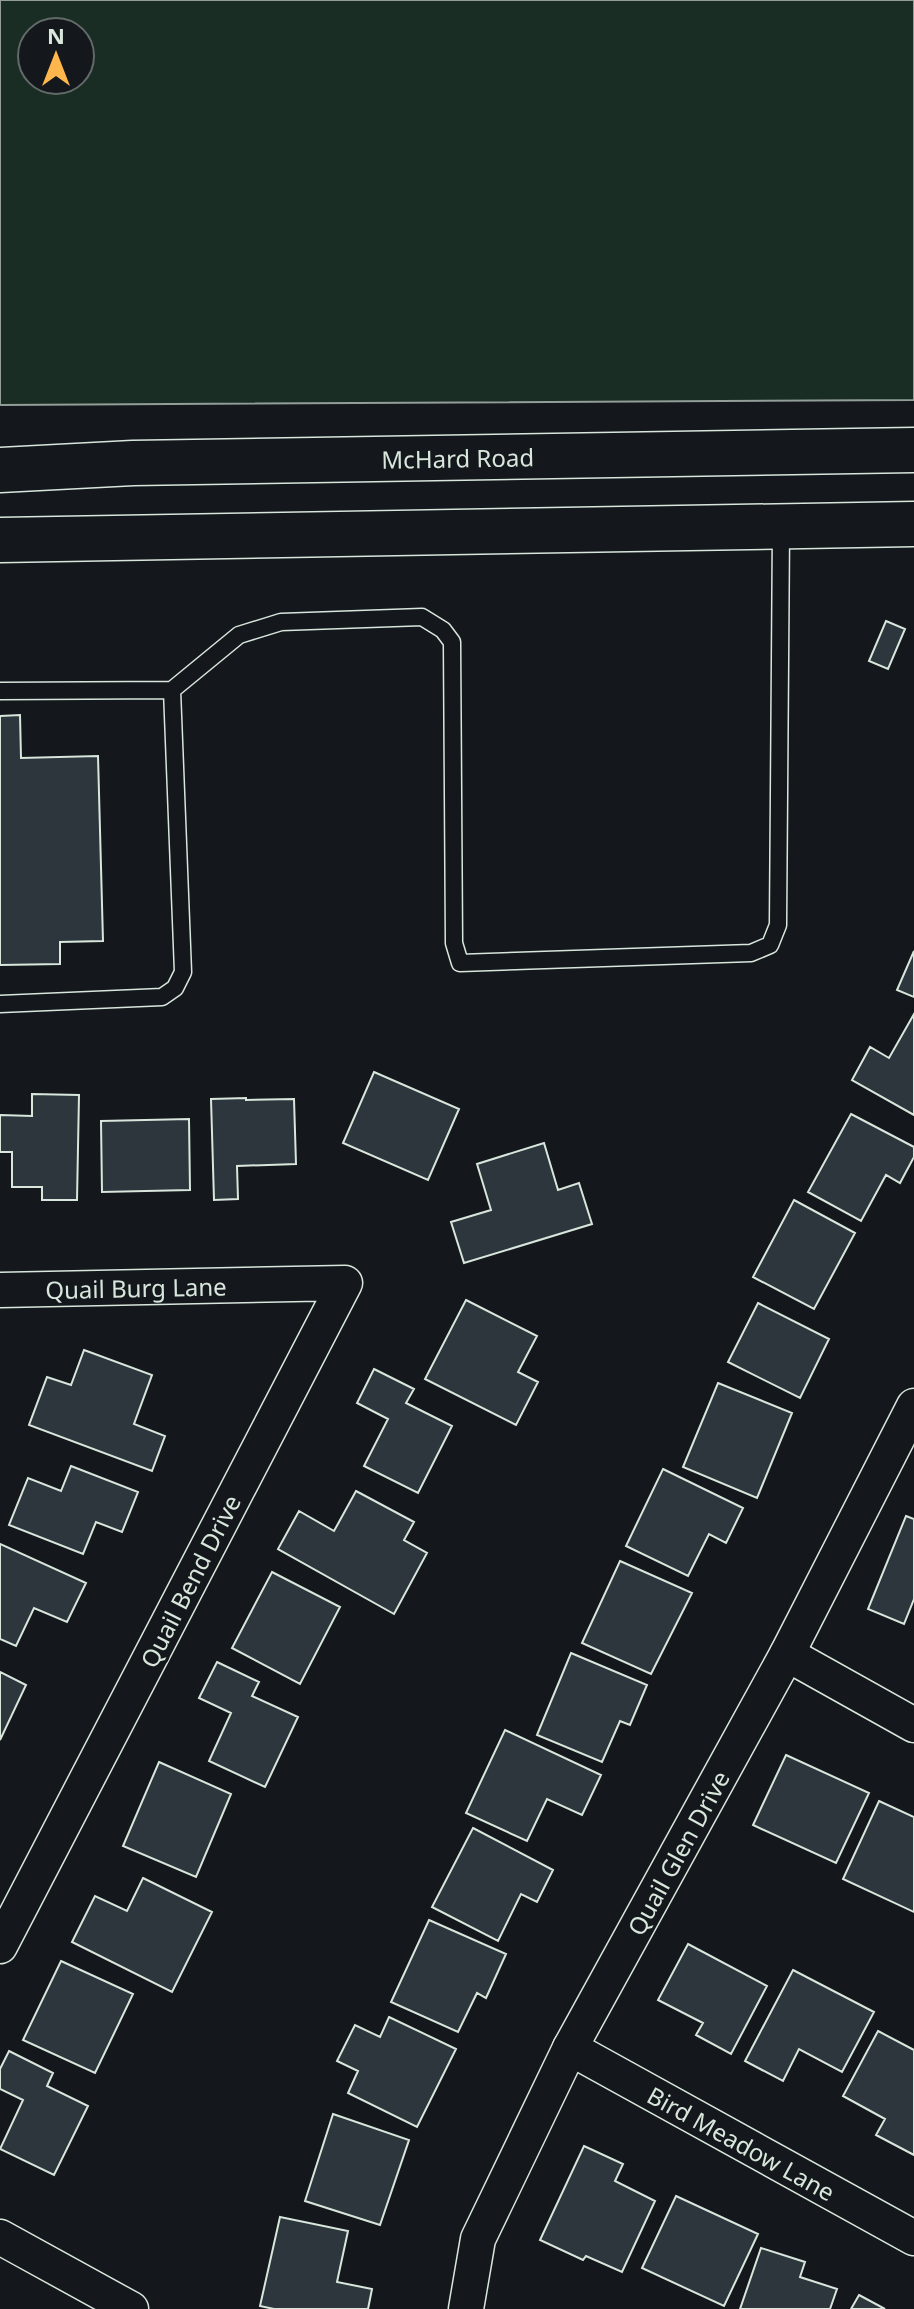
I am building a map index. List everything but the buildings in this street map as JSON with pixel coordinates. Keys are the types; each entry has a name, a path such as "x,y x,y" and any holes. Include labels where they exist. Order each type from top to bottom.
{"main road":[{"name":"McHard Road","path":"0,470 133,463 914,450"},
{"path":"0,540 914,524"}],"street":[{"name":"Quail Bend Drive","path":"0,1946 345,1283 270,1284"},
{"name":"Quail Burg Lane","path":"0,1290 270,1284"},
{"name":"Quail Glen Drive","path":"466,2309 478,2239 570,2048 787,1654 914,1406"},
{"path":"787,1654 914,1725"},
{"name":"Bird Meadow Lane","path":"570,2048 914,2238"},
{"path":"0,2237 131,2309"}],"lane":[{"path":"0,691 172,690 239,635 281,622 422,617 443,630 452,642 454,943 460,963 751,953 770,945 778,925 781,526"},
{"path":"0,1004 146,1000 162,997 175,988 183,972 172,690"}],"green space":[{"path":"0,0 914,0 914,400 0,405"}]}
